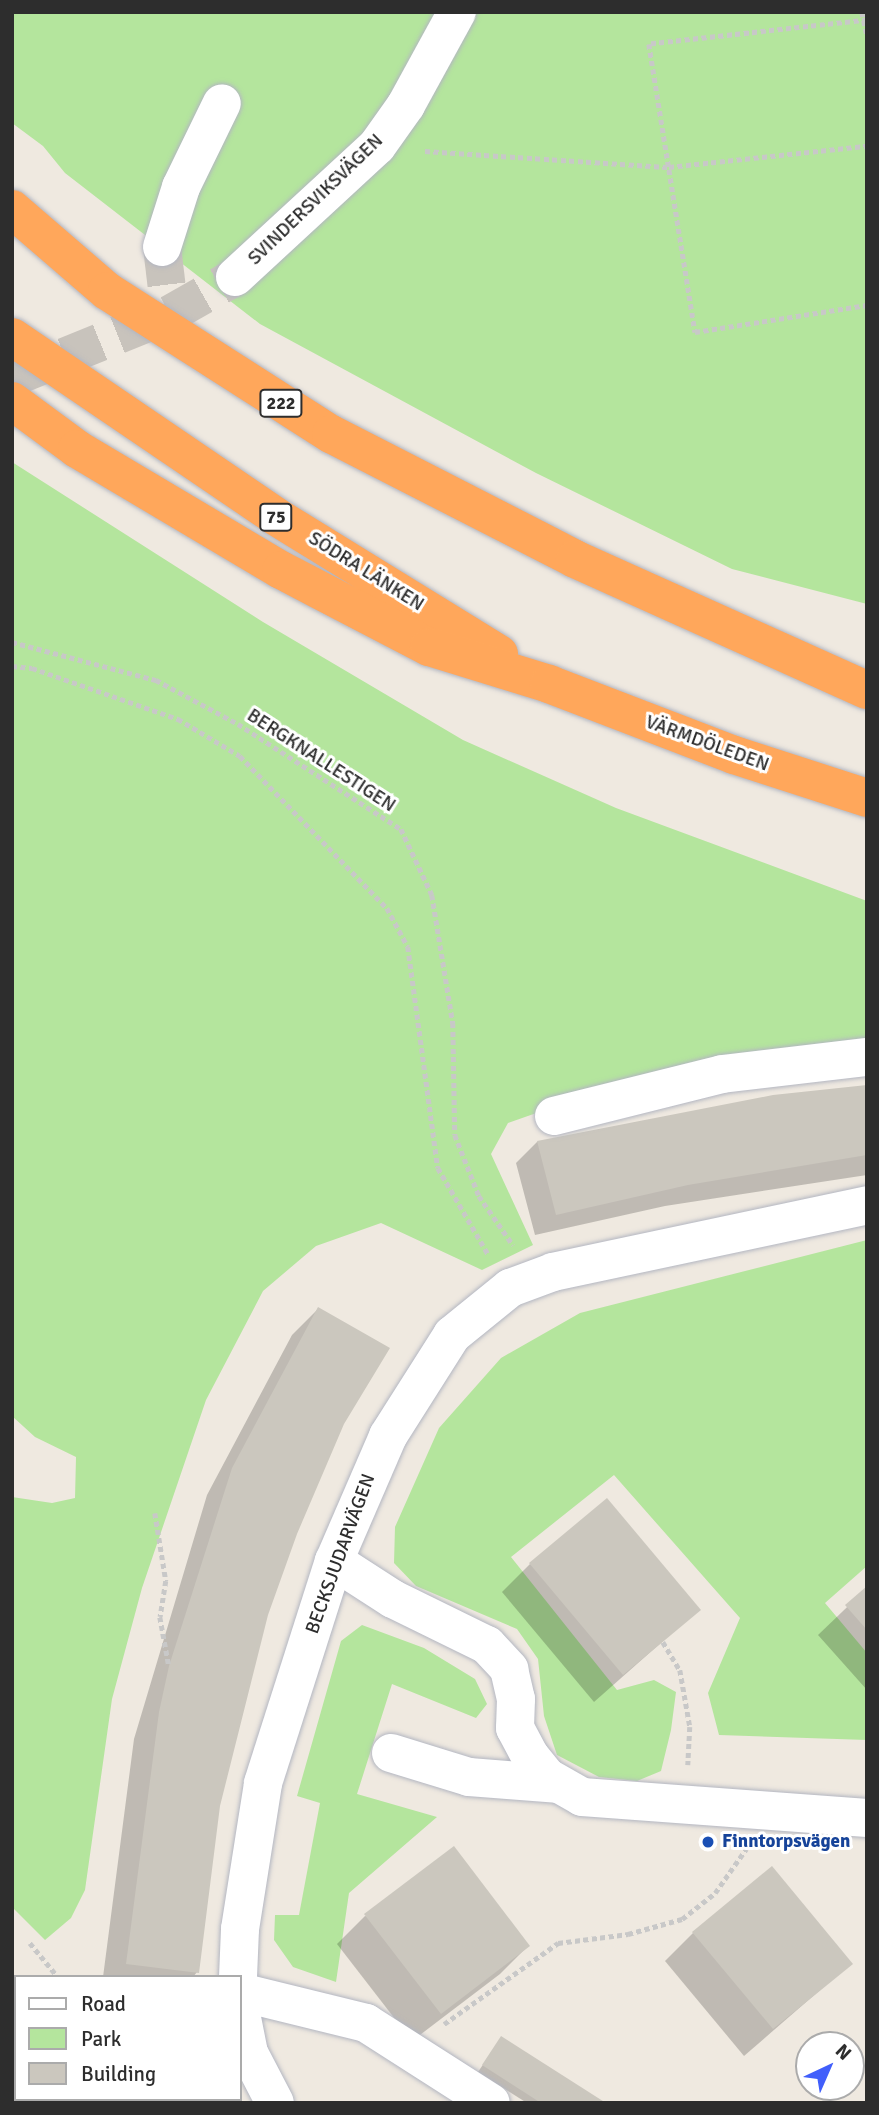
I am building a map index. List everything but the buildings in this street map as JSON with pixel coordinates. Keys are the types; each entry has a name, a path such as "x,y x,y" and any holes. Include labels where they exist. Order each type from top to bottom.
{"highway":[{"name":"222","path":"12,209 107,291 331,435 575,559 867,690"},
{"name":"SÖDRA LÄNKEN","path":"12,337 275,516 549,684"},
{"path":"12,401 78,449 293,576 429,647 549,684"},
{"name":"VÄRMDÖLEDEN","path":"549,684 734,755 867,798"}],"street":[{"name":"SVINDERSVIKSVÄGEN","path":"235,277 377,146 457,12"},
{"path":"162,247 181,187 222,103"},
{"path":"554,1115 722,1074 867,1057"},
{"name":"BECKSJUDARVÄGEN","path":"238,1975 240,1929 263,1783 334,1561 388,1436 426,1370 478,1310 523,1283 742,1228 867,1205"},
{"path":"334,1561 393,1599 487,1645 509,1669 516,1699 515,1728 547,1777 582,1797 867,1818"},
{"path":"391,1753 469,1777 557,1784"},
{"path":"242,1992 366,2023 491,2103"},
{"path":"242,2018 249,2053 275,2103"}],"path":[{"path":"862,12 867,35"},
{"path":"865,21 649,44 695,332 867,305"},
{"path":"377,146 669,167 867,146"},
{"name":"BERGKNALLESTIGEN","path":"12,642 156,680 238,724 401,829 432,895 453,1023 455,1135 479,1196 523,1283"},
{"name":"BERGKNALLESTIGEN","path":"12,666 32,668 178,719 240,756 387,908 408,947 438,1168 523,1283"},
{"path":"155,1513 166,1581 160,1617 169,1667"},
{"path":"663,1643 680,1670 690,1727 687,1806"},
{"path":"409,2049 558,1943 628,1934 682,1919 715,1893 774,1812"},
{"path":"30,1943 56,1975"},
{"path":"780,2103 789,2103"}],"green space":[{"path":"12,12 867,12 867,604 732,569 536,473 260,324 65,173 43,146 12,123"},
{"path":"12,462 263,622 463,740 616,808 867,901 867,1040 579,1098 508,1123 491,1154 533,1245 482,1270 381,1223 316,1246 263,1291 206,1400 142,1588 112,1699 85,1890 71,1918 45,1940 12,1907 12,1497 52,1503 75,1498 76,1457 35,1437 12,1416"},
{"path":"867,1240 867,1566 825,1603 867,1653 867,1740 719,1735 708,1693 740,1618 614,1475 511,1557 617,1690 654,1680 676,1692 671,1730 661,1771 637,1781 599,1777 557,1755 544,1716 538,1659 517,1629 416,1586 394,1563 395,1527 439,1428 501,1358 580,1313"},
{"path":"362,1625 424,1648 475,1679 487,1704 476,1718 392,1684 357,1794 437,1817 349,1893 336,1982 293,1967 274,1940 275,1915 299,1915 320,1803 297,1796 341,1641"}],"tunnel":[{"path":"162,247 170,314"},
{"path":"12,378 170,314 235,277"}],"place":[{"name":"Finntorpsvägen","path":"708,1842"}]}
